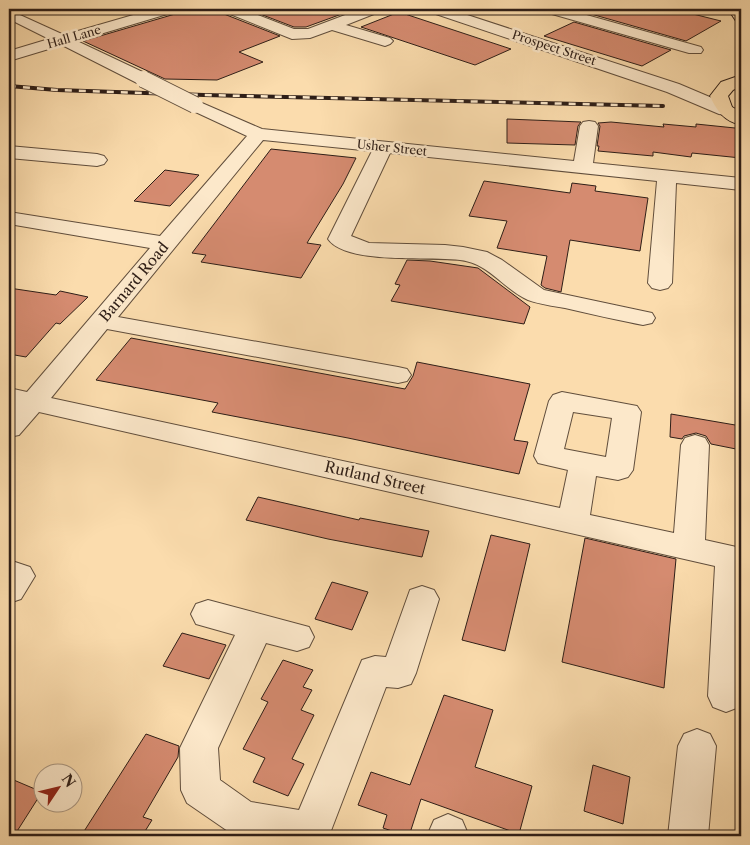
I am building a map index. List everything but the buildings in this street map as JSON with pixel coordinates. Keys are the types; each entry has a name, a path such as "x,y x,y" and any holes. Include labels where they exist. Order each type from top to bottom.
{"main road":[{"path":"735,9 741,18"},
{"path":"734,83 719,96 725,110 741,120"}],"street":[{"name":"Hall Lane","path":"9,56 169,9"},
{"path":"230,9 292,34 310,33 374,9"},
{"path":"336,9 356,16"},
{"name":"Prospect Street","path":"435,9 673,88 725,110"},
{"path":"540,18 560,10 695,50"},
{"name":"Usher Street","path":"9,14 258,134 741,184"},
{"path":"332,25 386,41"},
{"path":"508,33 524,26"},
{"name":"Prospect Street","path":"673,88 734,83"},
{"path":"583,168 589,126"},
{"name":"Barnard Road","path":"9,428 21,400 102,321 258,134"},
{"path":"448,154 456,139 561,150"},
{"path":"384,147 339,239 350,246 364,249 428,251 480,257 525,290 537,295 643,318"},
{"path":"9,152 97,160"},
{"path":"660,283 667,176"},
{"path":"9,218 166,244"},
{"path":"102,321 398,375"},
{"name":"Rutland Street","path":"21,400 736,558"},
{"path":"689,548 695,445"},
{"path":"573,522 584,464"},
{"path":"726,696 736,558"},
{"path":"256,627 199,748 201,790 243,820 310,834 375,671 398,673 422,599"},
{"path":"208,614 297,637"},
{"path":"688,836 697,746"}],"railway":[{"path":"9,86 57,90 204,95 663,106"}]}
